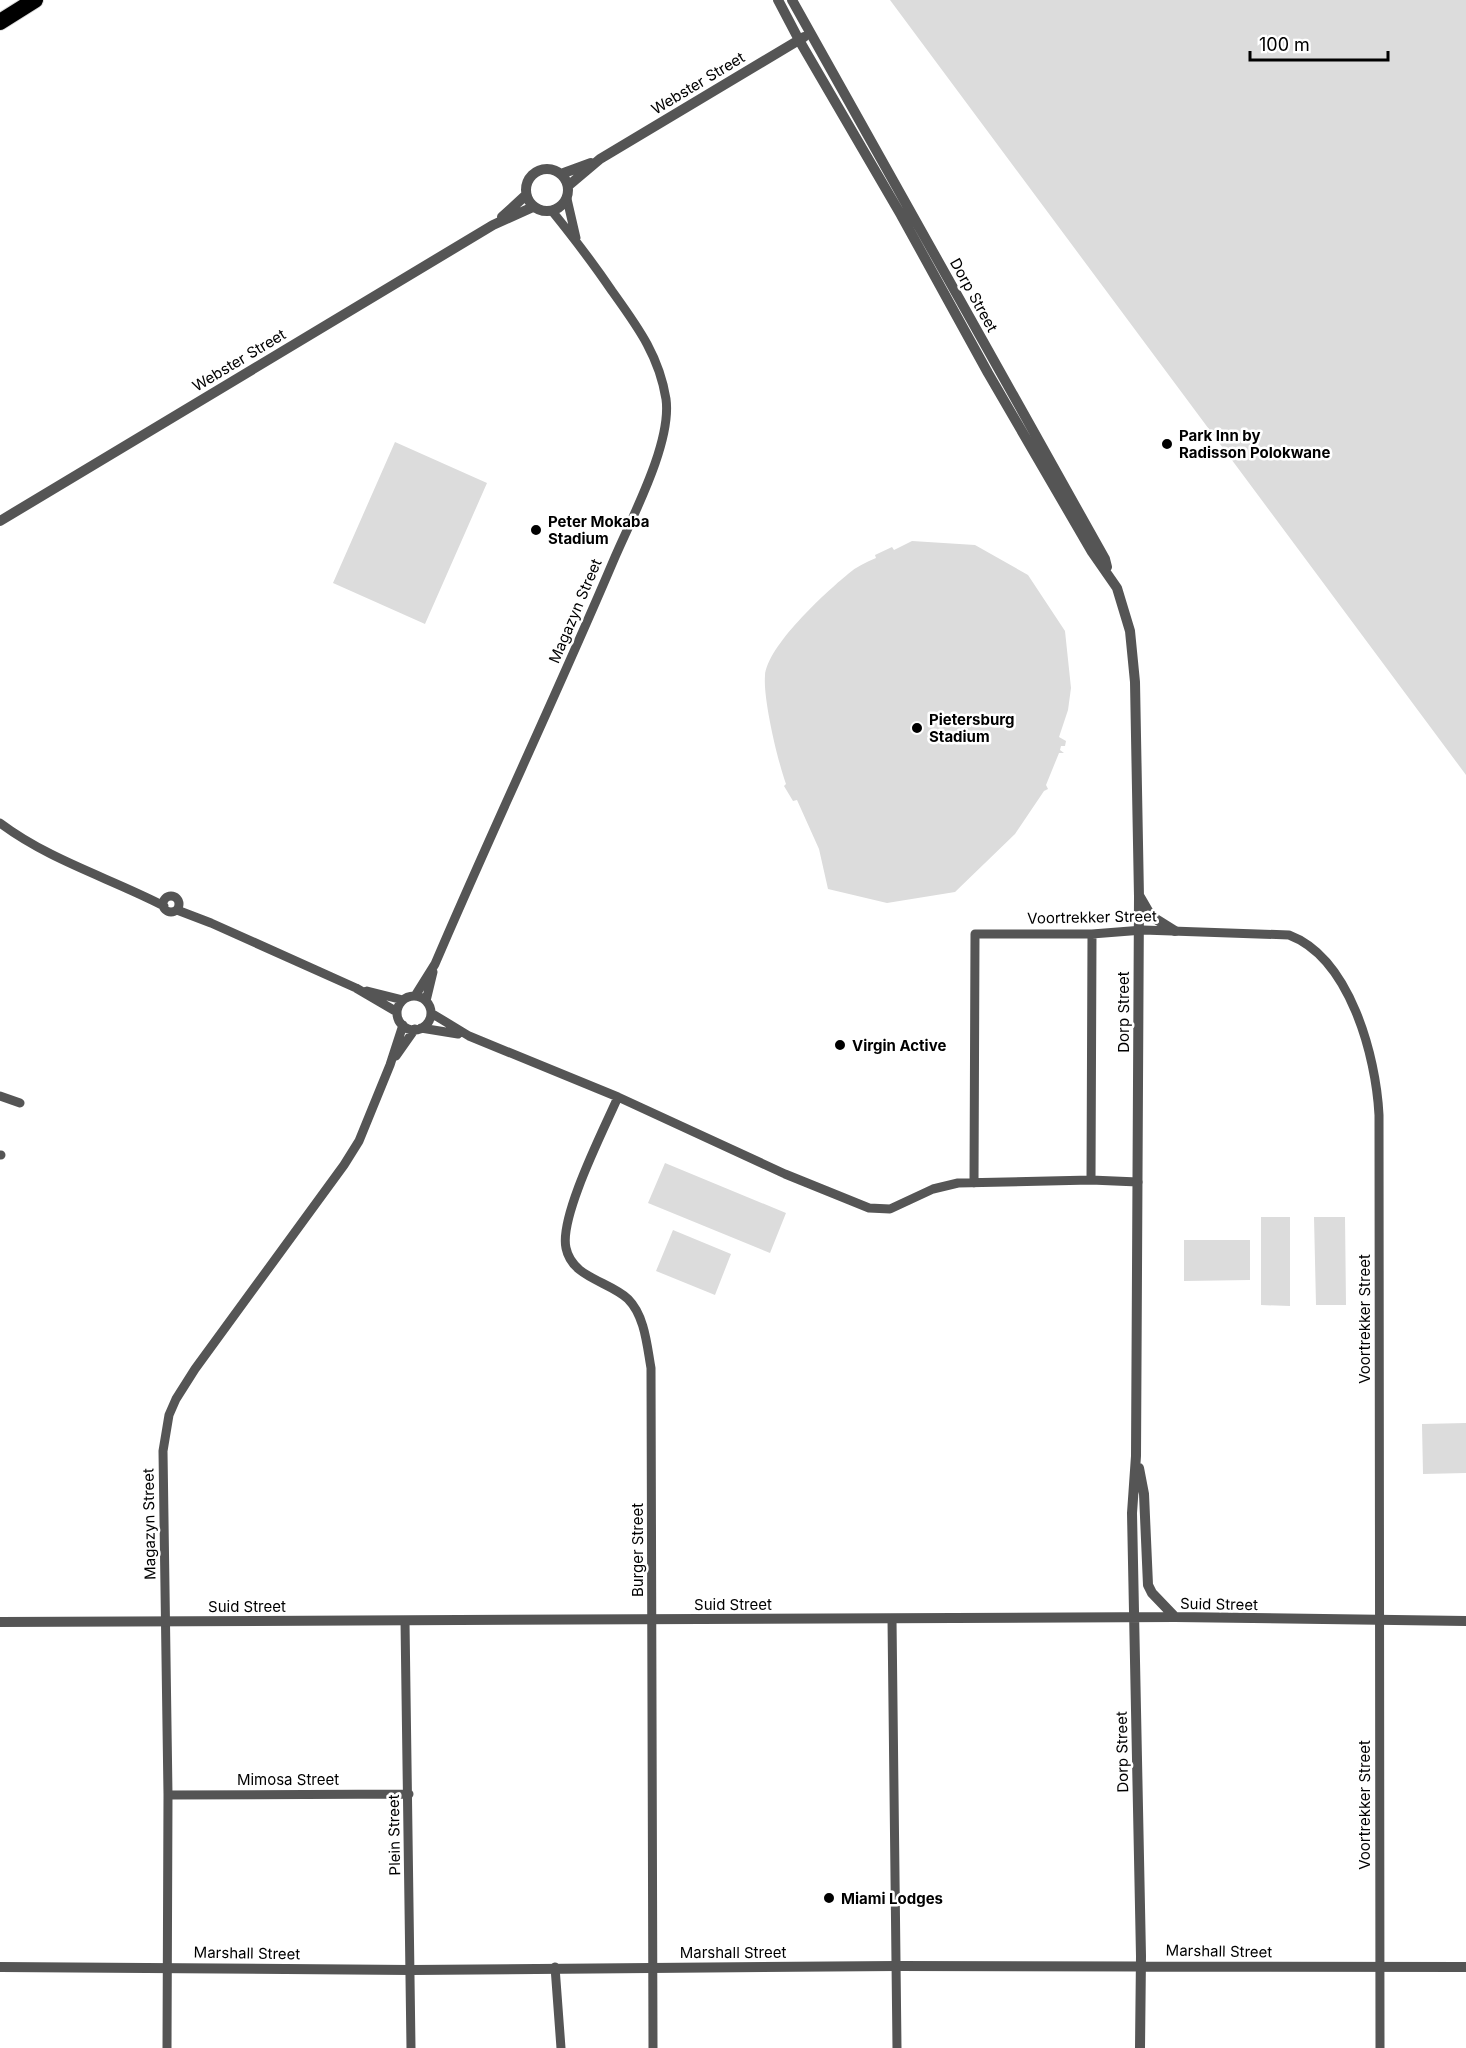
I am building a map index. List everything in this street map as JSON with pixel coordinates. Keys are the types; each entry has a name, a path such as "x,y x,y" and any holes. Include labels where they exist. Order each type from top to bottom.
{"highway":[{"path":"0,12 16,0"},
{"path":"0,22 35,0"}],"street":[{"name":"Dorp Street","path":"778,0 799,40 905,213"},
{"name":"Dorp Street","path":"792,0 812,32 988,373 1092,552 1117,588 1130,631 1134,662 1139,897 1136,1456 1132,1513 1141,1965 1140,2048"},
{"name":"Webster Street","path":"568,186 600,159 812,32"},
{"name":"Webster Street","path":"561,174 600,159"},
{"path":"549,169 561,174 568,186 567,199 563,204 552,211 545,212 533,207 526,195 527,182 536,172 549,169"},
{"name":"Webster Street","path":"493,225 526,195"},
{"name":"Magazyn Street","path":"567,199 577,241"},
{"name":"Webster Street","path":"0,521 493,225 533,207"},
{"name":"Magazyn Street","path":"415,996 435,964 570,663 650,473 663,434 666,401 651,348 577,241 552,211"},
{"path":"0,823 33,844 91,872 165,902 168,911 178,907 356,988 398,1012"},
{"path":"1139,897 1151,915 1175,931"},
{"name":"Voortrekker Street","path":"974,1183 975,934 1092,934 1138,930 1276,933 1299,939 1325,961 1353,1005 1364,1034 1377,1085 1379,1114 1380,2048"},
{"path":"1092,934 1092,1180"},
{"name":"Magazyn Street","path":"426,1001 435,964"},
{"path":"356,988 403,1000 415,996 426,1001 431,1013 430,1019 418,1028"},
{"path":"403,1000 398,1012 403,1025 469,1036"},
{"path":"431,1013 469,1036 618,1097 785,1174 868,1208 890,1209 947,1185 1092,1180 1138,1182"},
{"name":"Magazyn Street","path":"167,2048 168,1795 163,1451 166,1432 172,1406 195,1369 344,1165 358,1141 390,1065 403,1025"},
{"name":"Magazyn Street","path":"390,1065 418,1028"},
{"path":"0,1096 20,1103"},
{"name":"Burger Street","path":"618,1097 571,1206 566,1248 571,1260 580,1270 627,1299 637,1313 651,1368 653,2048"},
{"name":"Dorp Street","path":"1136,1456 1144,1494 1148,1585 1152,1593 1175,1617"},
{"name":"Suid Street","path":"0,1622 1175,1617 1466,1621"},
{"path":"892,1619 897,2048"},
{"name":"Plein Street","path":"405,1621 411,2048"},
{"name":"Mimosa Street","path":"168,1795 409,1794"},
{"name":"Marshall Street","path":"0,1967 411,1970 555,1967 1141,1965 1466,1967"},
{"path":"555,1967 561,2048"}],"shaded area":[{"path":"890,0 1466,0 1466,775"},
{"path":"395,442 487,483 425,624 333,583"},
{"name":"Pietersburg Stadium","path":"912,541 975,545 1028,575 1065,631 1071,688 1068,710 1059,737 1066,741 1065,746 1061,746 1060,750 1064,753 1059,753 1046,785 1048,789 1044,791 1015,834 955,892 887,903 828,889 819,849 797,800 793,801 784,786 786,784 769,714 765,676 768,664 786,636 826,594 854,569 876,558 875,555 892,547 894,550"},
{"path":"665,1163 786,1213 770,1253 648,1203"},
{"path":"1261,1217 1290,1217 1290,1306 1261,1305"},
{"path":"1314,1217 1345,1217 1346,1305 1316,1305"},
{"path":"673,1230 731,1254 715,1295 656,1271"},
{"path":"1184,1240 1250,1240 1250,1280 1184,1281"},
{"path":"1466,1423 1466,1473 1423,1474 1422,1424"}],"place":[{"name":"Park Inn by Radisson Polokwane","path":"1167,444"},
{"name":"Peter Mokaba Stadium","path":"536,530"},
{"name":"Pietersburg Stadium","path":"917,728"},
{"name":"Virgin Active","path":"840,1045"},
{"name":"Miami Lodges","path":"829,1898"}]}
